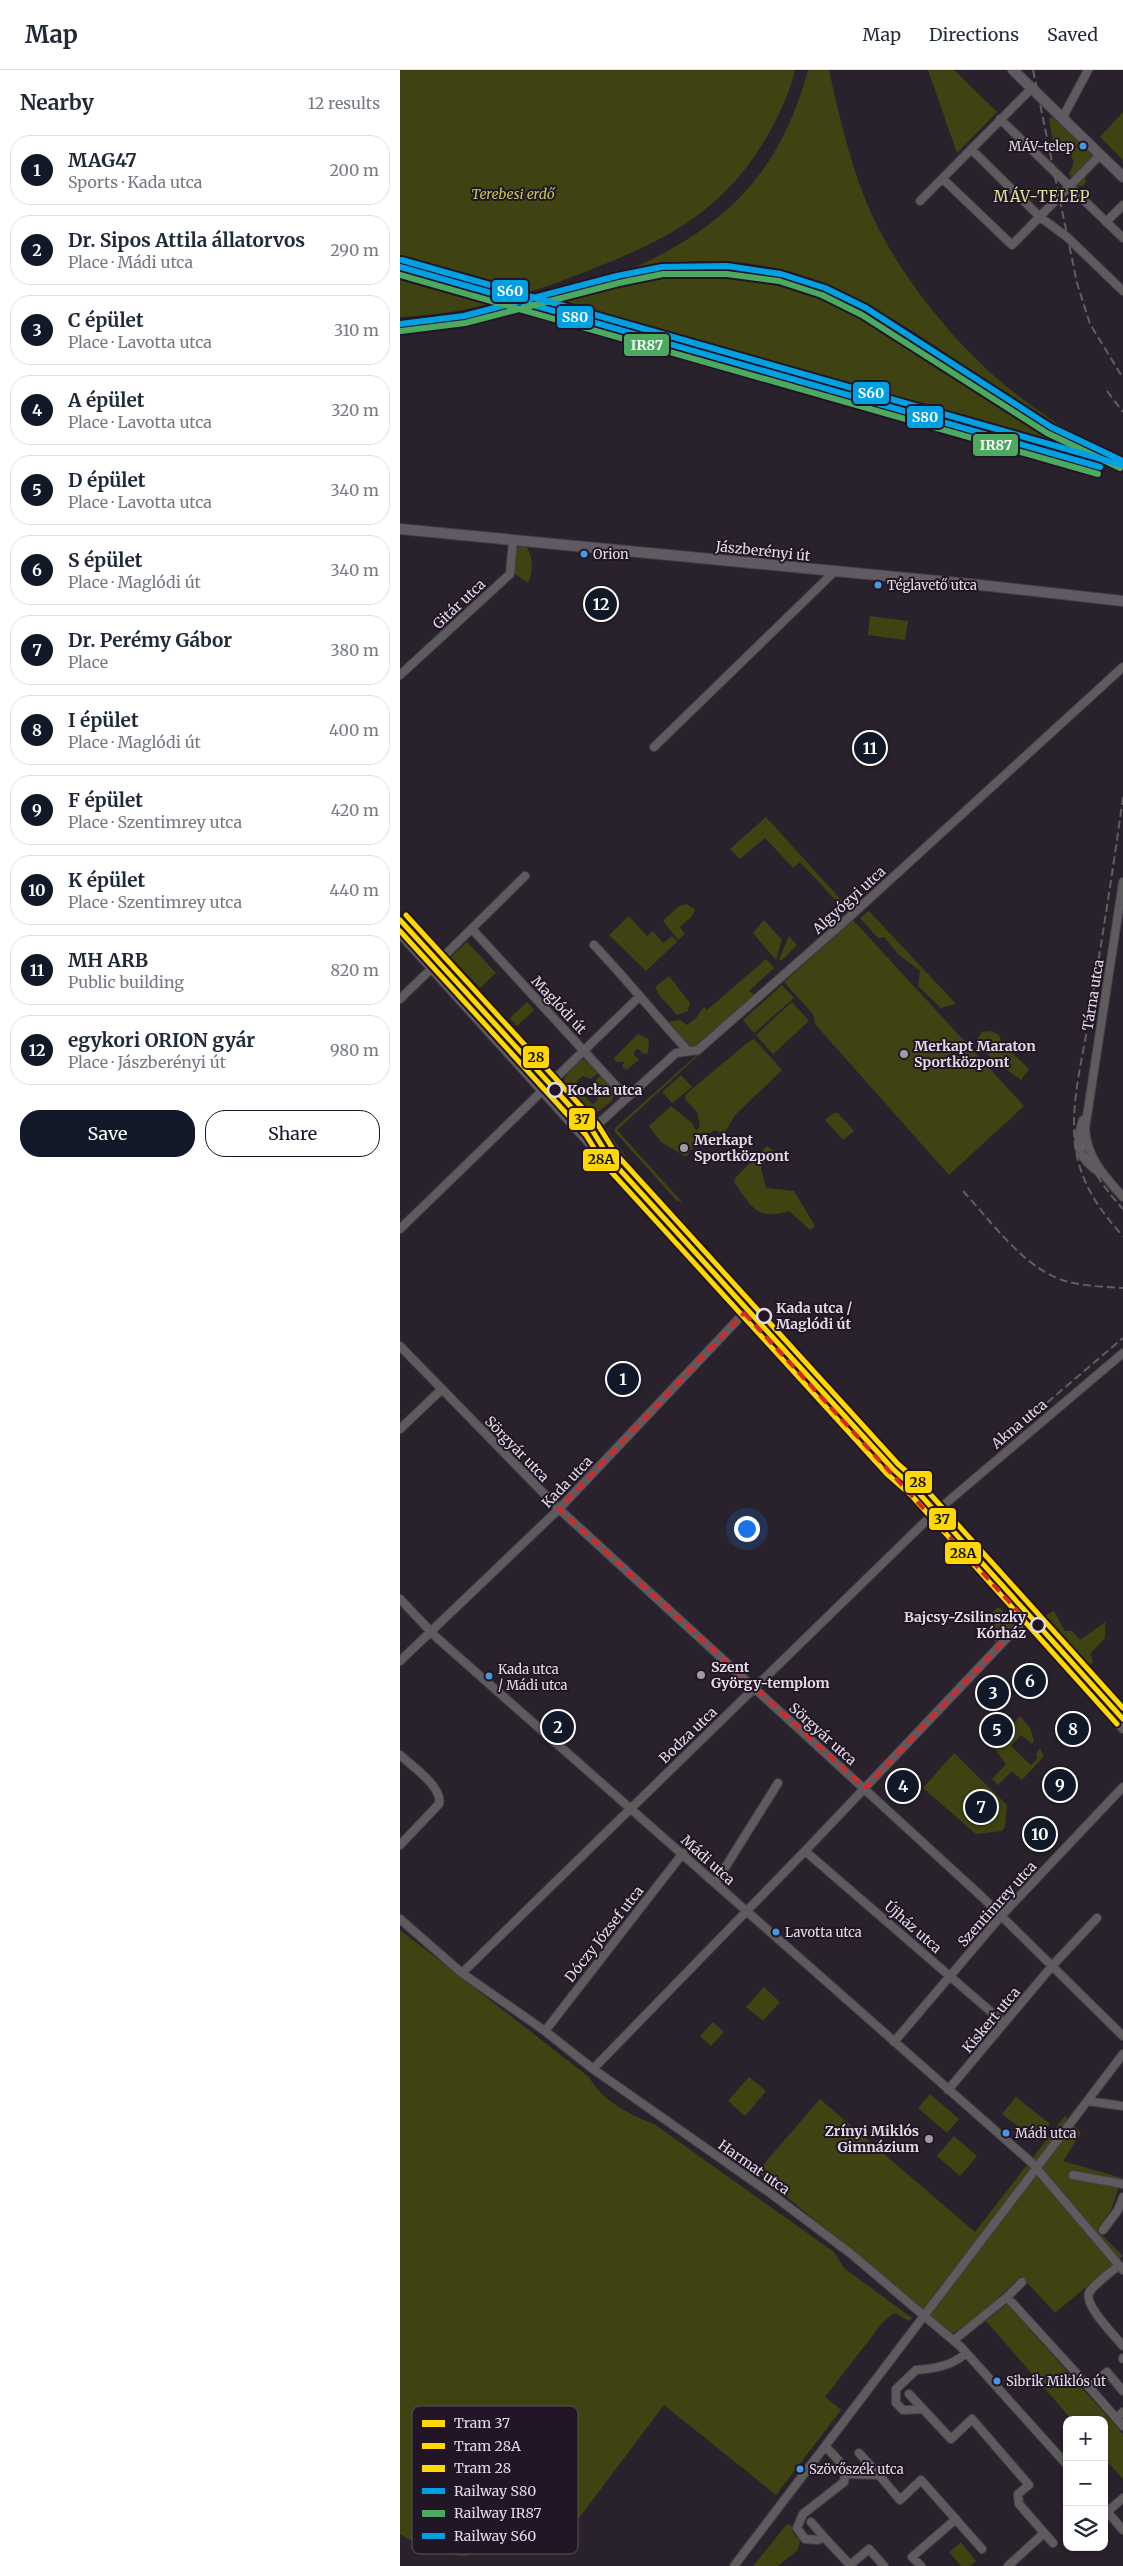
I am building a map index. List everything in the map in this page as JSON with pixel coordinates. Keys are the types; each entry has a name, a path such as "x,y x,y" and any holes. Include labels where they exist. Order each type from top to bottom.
{"main road":[{"path":"1013,70 1123,177"},
{"name":"Jászberényi út","path":"400,529 1123,601"}],"street":[{"path":"1063,117 1088,70"},
{"path":"920,201 1032,88"},
{"path":"1000,119 1123,238"},
{"path":"971,149 1040,217 1067,236 1123,291"},
{"path":"943,178 1012,245 1100,155"},
{"path":"1106,222 1123,205"},
{"name":"Gitár utca","path":"400,675 510,574 513,540"},
{"path":"654,747 834,572"},
{"name":"Algyógyi utca","path":"584,1137 676,1053 698,1050 838,927 1123,667"},
{"path":"446,954 525,876"},
{"name":"Tárna utca","path":"1123,882 1086,1112 1080,1130 1079,1146 1086,1163 1102,1174 1123,1197"},
{"name":"Maglódi út","path":"472,929 627,1098"},
{"path":"400,934 744,1313 932,1515 1123,1729"},
{"path":"594,945 630,982 639,997 688,1052"},
{"path":"400,999 432,968"},
{"path":"400,1229 541,1090 639,997"},
{"name":"Kada utca","path":"400,1661 559,1509 744,1313"},
{"name":"Sörgyár utca","path":"400,1346 559,1509 754,1689 865,1788 1001,1916 1123,2036"},
{"name":"Akna utca","path":"932,1515 1123,1353"},
{"path":"400,1429 442,1389"},
{"name":"Bodza utca","path":"462,1973 932,1515"},
{"name":"Mádi utca","path":"400,1598 431,1632 716,1882 745,1911 1037,2169 1121,2267"},
{"path":"593,2069 805,1851 1024,1619"},
{"path":"400,1755 437,1790 439,1804 400,1845"},
{"path":"716,1882 778,1783"},
{"name":"Szentimrey utca","path":"894,2042 1001,1916 1123,1787"},
{"name":"Újház utca","path":"805,1851 1004,2023"},
{"name":"Dóczy József utca","path":"546,2031 683,1853"},
{"name":"Kiskert utca","path":"948,2090 1052,1966 1097,1918"},
{"name":"Harmat utca","path":"400,1919 462,1973 546,2031 593,2069 770,2193 850,2253 954,2340 1063,2461"},
{"path":"734,2566 1123,2054"},
{"path":"1088,2100 1123,2106"},
{"path":"1073,2175 1123,2184"},
{"path":"1103,2230 1118,2210 1123,2197"},
{"path":"1121,2267 1090,2291 1088,2299 1092,2308 1123,2346"},
{"path":"954,2340 1007,2297 1022,2282"},
{"path":"1007,2297 1123,2426"},
{"path":"923,2409 903,2410 896,2403 896,2389 916,2370 932,2369 958,2361 964,2356"},
{"path":"1089,2387 1106,2372 1123,2390"},
{"path":"909,2394 951,2439 972,2419 1029,2485 1018,2494 1019,2504 1053,2543"},
{"path":"1116,2418 1123,2412"},
{"path":"824,2536 818,2540 806,2539 798,2532 798,2523 804,2514 842,2484 845,2474 842,2464 826,2447"},
{"path":"859,2453 900,2500 921,2480 982,2549"},
{"path":"845,2474 879,2475"},
{"path":"1108,2509 1123,2498"},
{"path":"1108,2512 1123,2530"},
{"path":"921,2566 912,2557 956,2519"},
{"path":"811,2522 850,2566 870,2550 884,2566"},
{"path":"1008,2566 1044,2533"}],"highlighted area":[{"path":"744,1313 1025,1619 865,1788 559,1509"}],"green space":[{"name":"Terebesi erdő","path":"400,70 795,70 777,118 750,162 730,187 708,208 684,225 658,240 601,266 528,293 486,305 444,313 400,317 400,276 490,301 494,290 400,265"},
{"path":"808,70 829,70 849,153 866,201 889,248 920,294 956,338 993,375 1024,400 1078,438 1018,402 902,325 846,294 816,281 786,271 748,263 709,261 671,263 632,269 696,234 722,214 745,192 765,167 782,138 796,106"},
{"path":"928,70 954,70 997,112 957,153"},
{"path":"1123,112 1123,160 1100,137"},
{"path":"1052,117 1077,139 1094,158 1083,170 1086,181 1084,185 1076,187 1069,173 1073,166 1073,161 1067,150 1054,149 1049,119"},
{"path":"708,271 780,281 822,294 847,305 917,346 1020,416 1076,447 1120,467 540,303 567,300 665,273"},
{"path":"525,545 530,553 532,564 528,583 512,572 515,551 520,546"},
{"path":"870,616 908,621 905,640 868,635"},
{"path":"766,817 843,903 840,905 800,862 793,868 765,838 740,859 730,849"},
{"path":"687,904 695,910 692,916 680,927 685,934 678,940 663,921 679,906"},
{"path":"869,911 956,1004 941,1008 918,986 920,971 899,955 884,937 878,938 860,918"},
{"path":"629,916 647,936 653,931 663,943 672,936 677,942 646,971 609,935"},
{"path":"764,920 782,940 776,960 753,933"},
{"path":"853,920 1024,1106 949,1175 815,1024 813,1014 784,982"},
{"path":"789,936 797,945 781,961 779,959"},
{"path":"467,942 496,973 480,988 451,957"},
{"path":"766,959 774,968 749,991 755,995 696,1047 686,1046 665,1022 680,1020 687,1025 696,1018 704,1007 707,1010"},
{"path":"669,976 690,1003 688,1011 677,1015 659,995 655,987"},
{"path":"782,985 794,998 754,1033 743,1020"},
{"path":"527,1002 534,1010 517,1026 510,1018"},
{"path":"792,1002 809,1021 773,1054 756,1035"},
{"path":"991,1031 999,1035 1002,1043 1029,1069 1021,1080 996,1062 981,1046 977,1039 982,1032"},
{"path":"638,1034 649,1039 648,1053 644,1054 638,1049 635,1050 634,1055 639,1060 626,1070 622,1066 624,1062 616,1062 614,1058"},
{"path":"754,1039 782,1070 735,1115 724,1134 715,1130 697,1140 686,1157 661,1142 649,1126 671,1106 692,1123 696,1131 700,1126 697,1112 685,1099 686,1094"},
{"path":"701,1053 617,1130 682,1202 677,1201 615,1132 615,1128"},
{"path":"583,1059 599,1072 591,1079 583,1076 577,1081 578,1091 593,1104 597,1101 598,1094 592,1084 601,1075 615,1093 612,1101 594,1115 575,1100 568,1090 564,1079 572,1068"},
{"path":"681,1075 692,1087 672,1103 662,1092"},
{"path":"834,1113 838,1113 854,1131 843,1140 825,1120"},
{"path":"598,1126 604,1127 607,1130 633,1168 662,1201 685,1222 684,1231 626,1168 596,1129"},
{"path":"767,1146 773,1150 761,1168 766,1188 794,1191 815,1226 810,1230 789,1211 769,1214 756,1210 734,1182 736,1177"},
{"path":"997,1608 1000,1608 1014,1623 996,1642 987,1632 994,1623 989,1615"},
{"path":"1054,1611 1065,1631 1072,1631 1080,1640 1105,1622 1105,1638 1090,1654 1093,1661 1088,1670 1042,1617"},
{"path":"1020,1716 1030,1728 1034,1740 1032,1744 1021,1735 1011,1746 1031,1765 1038,1758 1036,1754 1040,1748 1044,1756 1022,1780 1012,1771 998,1785 992,1779 1006,1764 994,1748 1012,1732 1009,1729"},
{"path":"954,1753 1007,1805 1005,1826 1002,1831 976,1834 923,1788"},
{"path":"400,1930 589,2077 609,2100 635,2116 654,2124 834,2252 844,2268 912,2318 909,2321 894,2313 883,2322 825,2397 841,2410 776,2495 664,2405 579,2518 578,2406 412,2406 412,2541 400,2534"},
{"path":"764,1987 780,2002 763,2021 746,2007"},
{"path":"713,2022 724,2032 711,2046 700,2036"},
{"path":"749,2077 766,2091 745,2116 728,2101"},
{"path":"930,2094 959,2119 947,2133 918,2108"},
{"path":"1016,2097 1050,2124 1037,2141 1002,2114"},
{"path":"820,2099 975,2232 1065,2116 1081,2133 1063,2161 1122,2178 1111,2210 1097,2230 1123,2256 1055,2313 1021,2276 981,2314 952,2334 757,2172"},
{"path":"954,2136 977,2156 960,2176 937,2156"},
{"path":"1007,2304 1107,2416 1069,2416 986,2321"},
{"path":"1108,2417 1123,2434 1123,2479 1108,2462"},
{"path":"787,2524 792,2526 793,2533 800,2540 798,2550 778,2566 753,2566"},
{"path":"961,2542 976,2561 970,2566 961,2566 949,2552"},
{"path":"444,2554 472,2554 465,2556"}],"tram line":[{"name":"28","path":"406,915 598,1125 616,1154 898,1464 922,1485 1123,1708"},
{"name":"37","path":"400,920 592,1130 610,1159 893,1469 916,1490 1123,1719"},
{"name":"28A","path":"400,931 586,1135 604,1164 887,1474 911,1495 1117,1724"},
{"path":"792,1352 897,1463 927,1491"}],"railway":[{"path":"1033,70 1077,283 1090,324 1123,378"},
{"path":"522,306 602,283 650,273 696,269 738,271 778,278 815,290 851,306 886,325 1038,424 1080,447 1123,466"},
{"path":"1107,391 1123,412"},
{"path":"1123,797 1077,1085 1074,1118 1076,1151 1087,1186 1107,1217 1123,1236"},
{"path":"1080,1131 1090,1163 1108,1192 1123,1209"},
{"path":"963,1191 1020,1254 1047,1273 1077,1284 1123,1288"},
{"path":"1029,1418 1123,1338"}],"rail line":[{"name":"S60","path":"402,260 1123,465"},
{"name":"S80","path":"400,324 464,316 617,276 662,267 727,266 781,274 825,288 866,308 1051,427 1123,461"},
{"name":"S80","path":"400,267 1100,467"},
{"name":"IR87","path":"401,331 465,323 619,283 663,274 727,274 779,281 822,295 862,315 1047,433 1120,468"},
{"name":"IR87","path":"400,275 1098,474"}],"place":[{"name":"MÁV-telep","path":"1083,146"},
{"name":"Orion","path":"584,554"},
{"name":"Téglavető utca","path":"878,585"},
{"name":"egykori ORION gyár","path":"601,604"},
{"name":"MH ARB","path":"870,748"},
{"name":"Merkapt Maraton Sportközpont","path":"904,1054"},
{"name":"Kocka utca","path":"555,1090"},
{"name":"Merkapt Sportközpont","path":"684,1148"},
{"name":"Kada utca / Maglódi út","path":"764,1316"},
{"name":"MAG47","path":"623,1379"},
{"name":"Bajcsy-Zsilinszky Kórház","path":"1038,1625"},
{"name":"Szent György-templom","path":"701,1675"},
{"name":"Kada utca / Mádi utca","path":"489,1676"},
{"name":"S épület","path":"1030,1681"},
{"name":"C épület","path":"993,1693"},
{"name":"Dr. Sipos Attila állatorvos","path":"558,1727"},
{"name":"I épület","path":"1073,1729"},
{"name":"D épület","path":"997,1730"},
{"name":"F épület","path":"1060,1785"},
{"name":"A épület","path":"903,1786"},
{"name":"Dr. Perémy Gábor","path":"981,1807"},
{"name":"K épület","path":"1040,1834"},
{"name":"Lavotta utca","path":"776,1932"},
{"name":"Mádi utca","path":"1006,2133"},
{"name":"Zrínyi Miklós Gimnázium","path":"929,2139"},
{"name":"Sibrik Miklós út","path":"997,2381"},
{"name":"Szövőszék utca","path":"800,2469"}],"district":[{"name":"MÁV-TELEP","path":"1042,197"}]}
